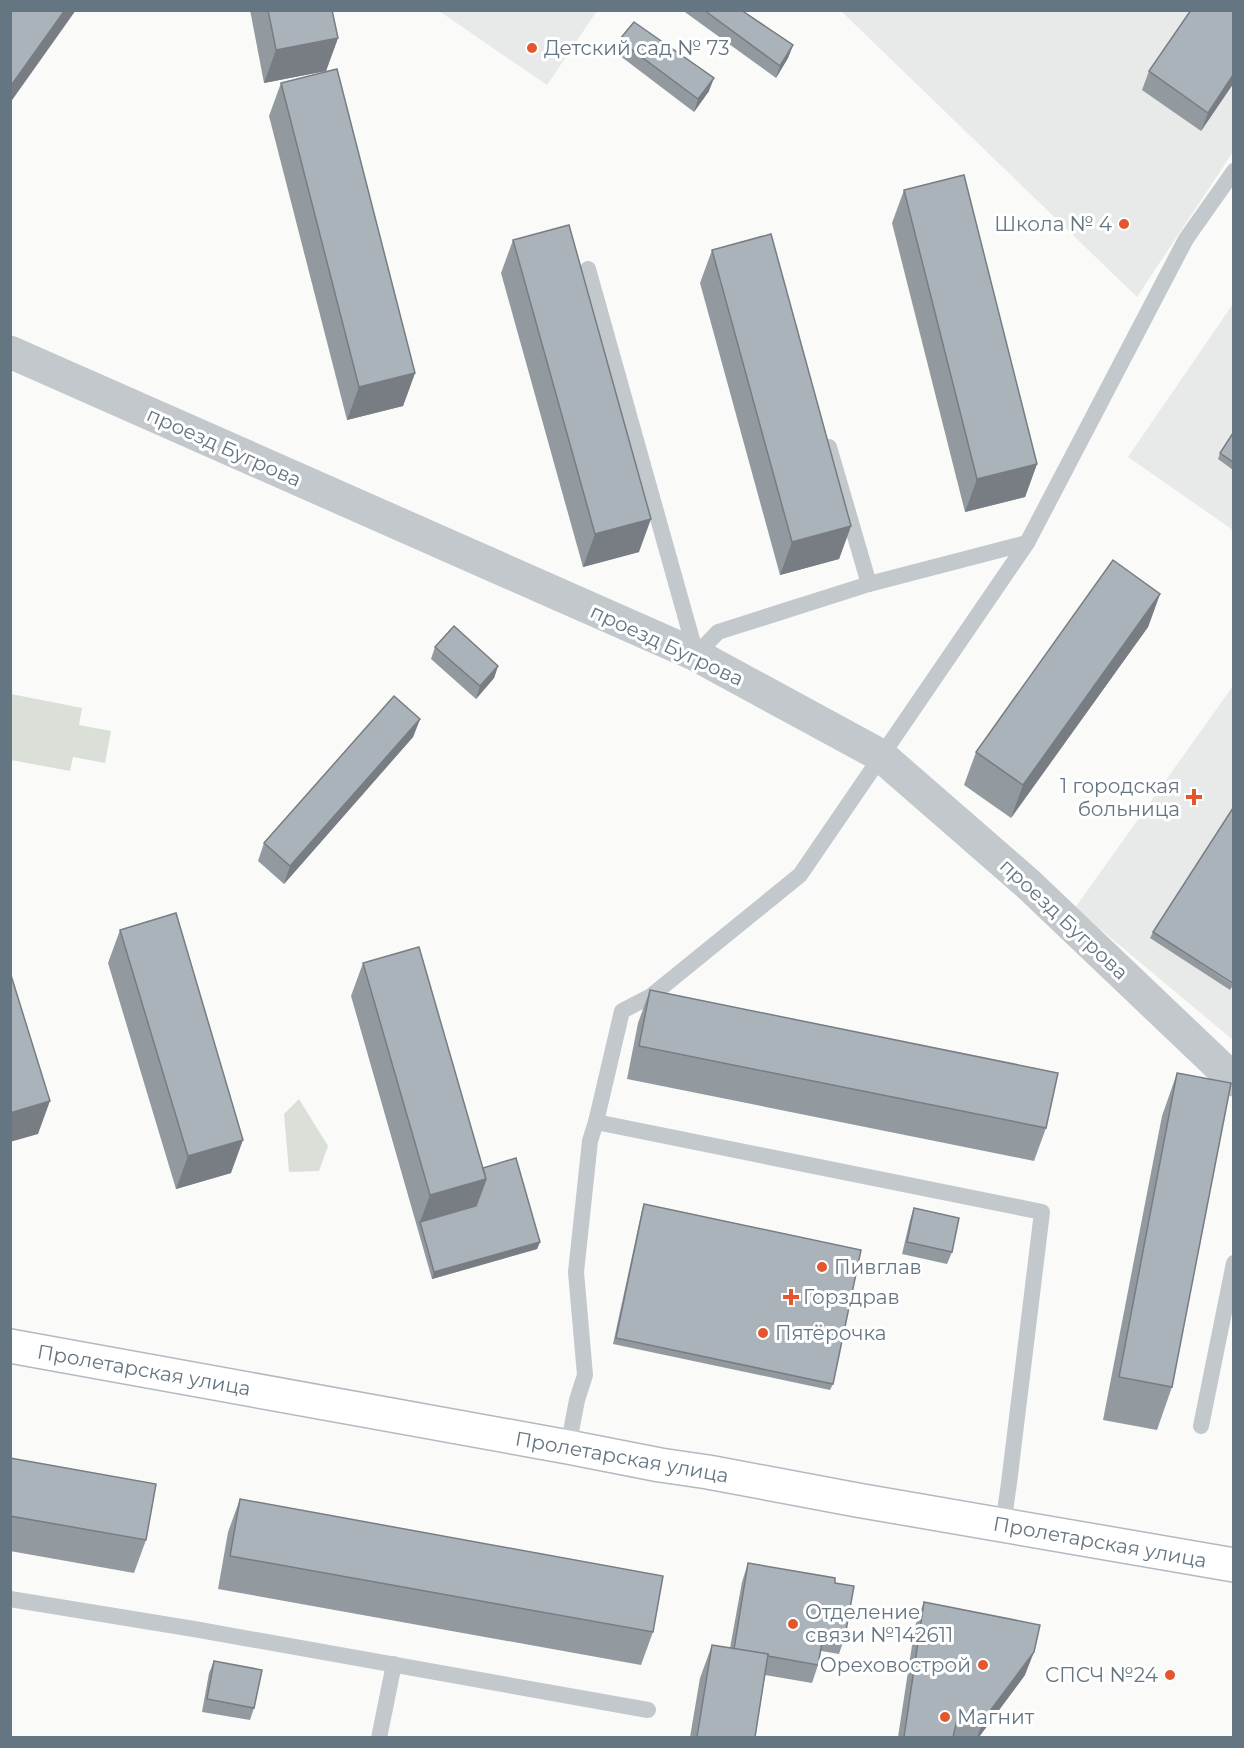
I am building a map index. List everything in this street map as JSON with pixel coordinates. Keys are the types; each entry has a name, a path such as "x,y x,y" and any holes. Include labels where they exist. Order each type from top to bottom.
{"main road":[{"name":"Пролетарская улица","path":"10,1346 660,1465 1233,1565"}],"street":[{"name":"проезд Бугрова","path":"10,352 696,655 880,755 1027,883 1233,1080"}],"lane":[{"path":"568,1447 577,1400 585,1375 576,1272 590,1141 622,1011 651,996 800,875 1027,543 1186,239 1233,171"},
{"path":"588,269 696,655"},
{"path":"826,437 869,584"},
{"path":"696,655 718,632 869,584 1027,543"},
{"path":"596,1122 1042,1212 1003,1525"},
{"path":"1201,1426 1233,1263"},
{"path":"10,1599 183,1627 648,1710"},
{"path":"379,1737 394,1664"}],"shaded area":[{"name":"Детский сад № 73","path":"439,11 597,11 547,85"},
{"name":"Школа № 4","path":"841,11 1233,11 1233,152 1137,297"},
{"path":"1233,304 1233,530 1128,457"},
{"name":"1 городская больница","path":"1233,686 1233,1040 1075,908"},
{"path":"11,694 82,708 79,725 111,731 105,763 73,757 70,771 11,760"},
{"path":"299,1099 328,1146 319,1171 289,1172 284,1114"}],"building":[{"path":"10,10 65,10 10,87"},
{"path":"268,10 332,10 338,38 276,50"},
{"path":"704,10 741,10 793,45 780,66"},
{"path":"1191,10 1233,10 1233,75 1208,113 1149,71"},
{"path":"634,22 714,78 698,99 619,40"},
{"path":"337,69 415,373 359,387 281,83"},
{"path":"964,175 1037,464 977,479 904,190"},
{"path":"569,225 651,519 595,534 513,240"},
{"path":"771,234 851,526 792,542 712,250"},
{"path":"1233,433 1233,462 1220,453"},
{"path":"1113,560 1160,594 1023,785 976,752"},
{"path":"454,626 498,666 480,686 435,647"},
{"path":"394,696 420,719 290,866 264,843"},
{"path":"1233,808 1233,982 1232,983 1153,932"},
{"path":"176,913 243,1140 188,1156 120,930"},
{"path":"419,947 486,1179 430,1195 363,963"},
{"path":"10,972 50,1101 10,1113"},
{"path":"650,990 1058,1073 1046,1128 639,1046"},
{"path":"1177,1073 1231,1083 1172,1387 1119,1377"},
{"path":"516,1158 540,1242 434,1272 420,1222 476,1206 486,1179 483,1168"},
{"path":"644,1204 861,1250 833,1384 616,1338"},
{"path":"914,1208 959,1218 952,1252 907,1242"},
{"path":"10,1458 156,1484 146,1540 10,1516"},
{"path":"240,1499 663,1576 653,1632 230,1556"},
{"path":"748,1563 835,1578 835,1583 854,1586 845,1636 824,1632 818,1665 734,1649"},
{"path":"924,1602 1040,1625 1034,1652 984,1719 958,1715 953,1737 904,1737"},
{"path":"712,1645 768,1654 755,1737 697,1737"},
{"path":"214,1661 262,1670 254,1708 207,1699"}],"place":[{"name":"Детский сад № 73","path":"532,48"},
{"name":"Школа № 4","path":"1124,224"},
{"name":"1 городская больница","path":"1194,797"},
{"name":"Пивглав","path":"822,1267"},
{"name":"Горздрав","path":"791,1297"},
{"name":"Пятёрочка","path":"763,1333"},
{"name":"Отделение связи №142611","path":"793,1624"},
{"name":"Ореховострой","path":"983,1665"},
{"name":"СПСЧ №24","path":"1170,1675"},
{"name":"Магнит","path":"945,1717"}]}
